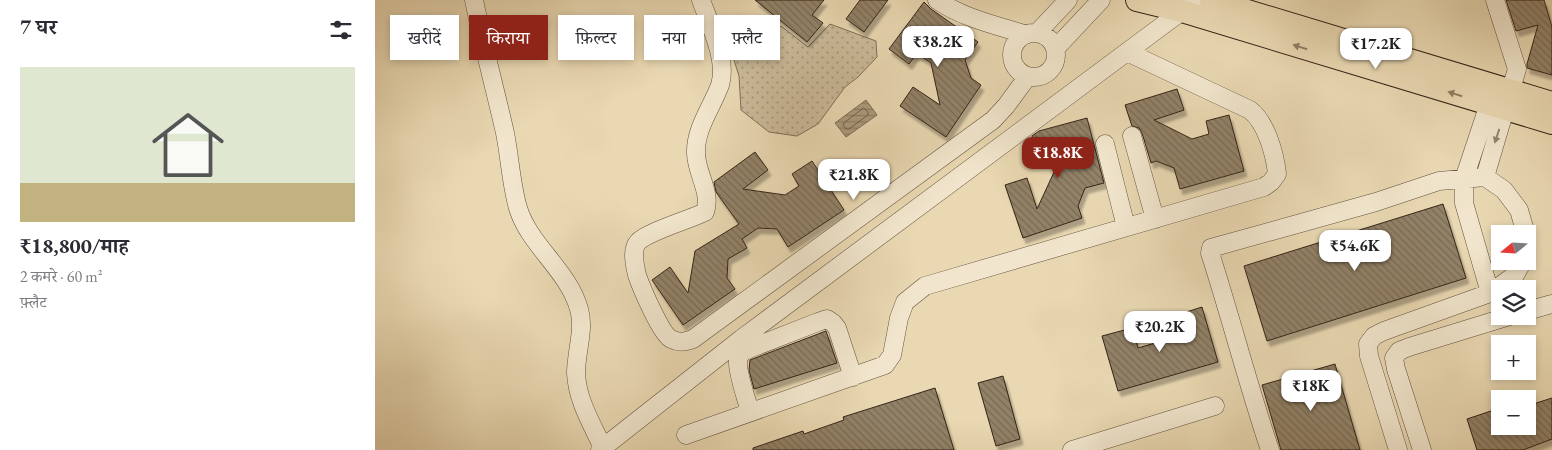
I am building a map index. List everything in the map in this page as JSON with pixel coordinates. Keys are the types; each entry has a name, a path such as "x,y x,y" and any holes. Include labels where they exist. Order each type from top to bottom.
{"main road":[{"path":"1137,0 1188,6 1500,98 1552,103"},
{"path":"1211,0 1500,98 1552,123"}],"street":[{"path":"474,0 487,64 505,134 518,209 527,228 572,290 579,310 580,329 576,374 580,397 602,449 741,339 1188,6"},
{"path":"701,0 722,66 720,83 697,140 696,155 708,203 705,212 647,236 638,242 634,255 637,276 661,330 670,339 683,343 693,339 993,120 1028,76"},
{"path":"937,0 969,16 1030,34 1048,38 1055,49 1054,62 1047,72 1035,77 1028,76 1017,69 1011,57 1015,43 1030,34 1068,0"},
{"path":"1055,49 1101,0"},
{"path":"1490,294 1464,203 1464,178 1517,65 1495,0"},
{"path":"686,435 885,365 892,355 899,318 905,302 925,286 1155,219 1264,186 1271,182 1277,174 1276,164 1263,125 1257,115 1127,52"},
{"path":"1485,177 1500,98"},
{"path":"1132,136 1155,219"},
{"path":"1105,144 1126,227"},
{"path":"1270,450 1210,253 1211,248 1376,202 1439,181 1464,178 1485,177 1504,190 1519,210 1523,225"},
{"path":"1398,450 1369,356 1368,344 1374,336 1384,331 1490,294 1515,275 1518,270"},
{"path":"1536,308 1552,304"},
{"path":"750,412 739,371 739,356 744,351 818,322 827,319 837,328 853,377"},
{"path":"1423,450 1396,370 1394,358 1399,351 1409,346 1491,322"},
{"path":"1072,450 1215,406"}],"shaded area":[{"path":"830,24 876,41 877,57 858,77 845,87 818,124 797,136 769,132 741,110 739,76 734,60 780,60 781,26 808,47"}],"water":[{"path":"866,100 877,115 846,137 835,123"}],"building":[{"path":"755,0 824,0 812,15 823,23 807,42 780,20 780,15 774,15"},
{"path":"860,0 888,0 864,32 846,19"},
{"path":"1506,0 1544,0 1552,27 1552,75 1527,68 1538,25 1516,31"},
{"path":"924,2 978,42 965,60 971,78 981,85 946,137 900,106 913,87 940,105 931,63 917,53 909,64 889,49"},
{"path":"1177,89 1184,110 1154,120 1192,139 1209,134 1206,121 1229,115 1244,171 1180,189 1174,168 1156,161 1151,163 1142,133 1139,128 1132,126 1125,105"},
{"path":"1087,118 1104,183 1085,188 1078,206 1082,218 1023,238 1005,185 1027,178 1037,209 1055,170 1050,153 1037,157 1032,136 1039,131"},
{"path":"755,152 768,170 743,189 785,195 799,186 792,174 812,161 844,210 788,247 777,229 758,228 742,239 747,248 728,259 727,278 735,289 683,325 652,280 670,267 688,293 695,251 739,224 716,192 714,182"},
{"path":"1443,204 1466,278 1267,341 1244,266"},
{"path":"1202,307 1218,362 1118,391 1102,336 1132,328 1138,348 1186,334 1180,314"},
{"path":"826,331 837,363 754,389 749,370 750,360"},
{"path":"1335,364 1360,450 1281,450 1262,385"},
{"path":"1003,376 1020,439 996,446 978,383"},
{"path":"935,388 954,450 753,450 753,448 803,431 804,434 844,420 843,417"},
{"path":"1552,398 1552,439 1523,450 1477,450 1467,419 1491,411 1491,435 1536,435 1536,403"}]}
